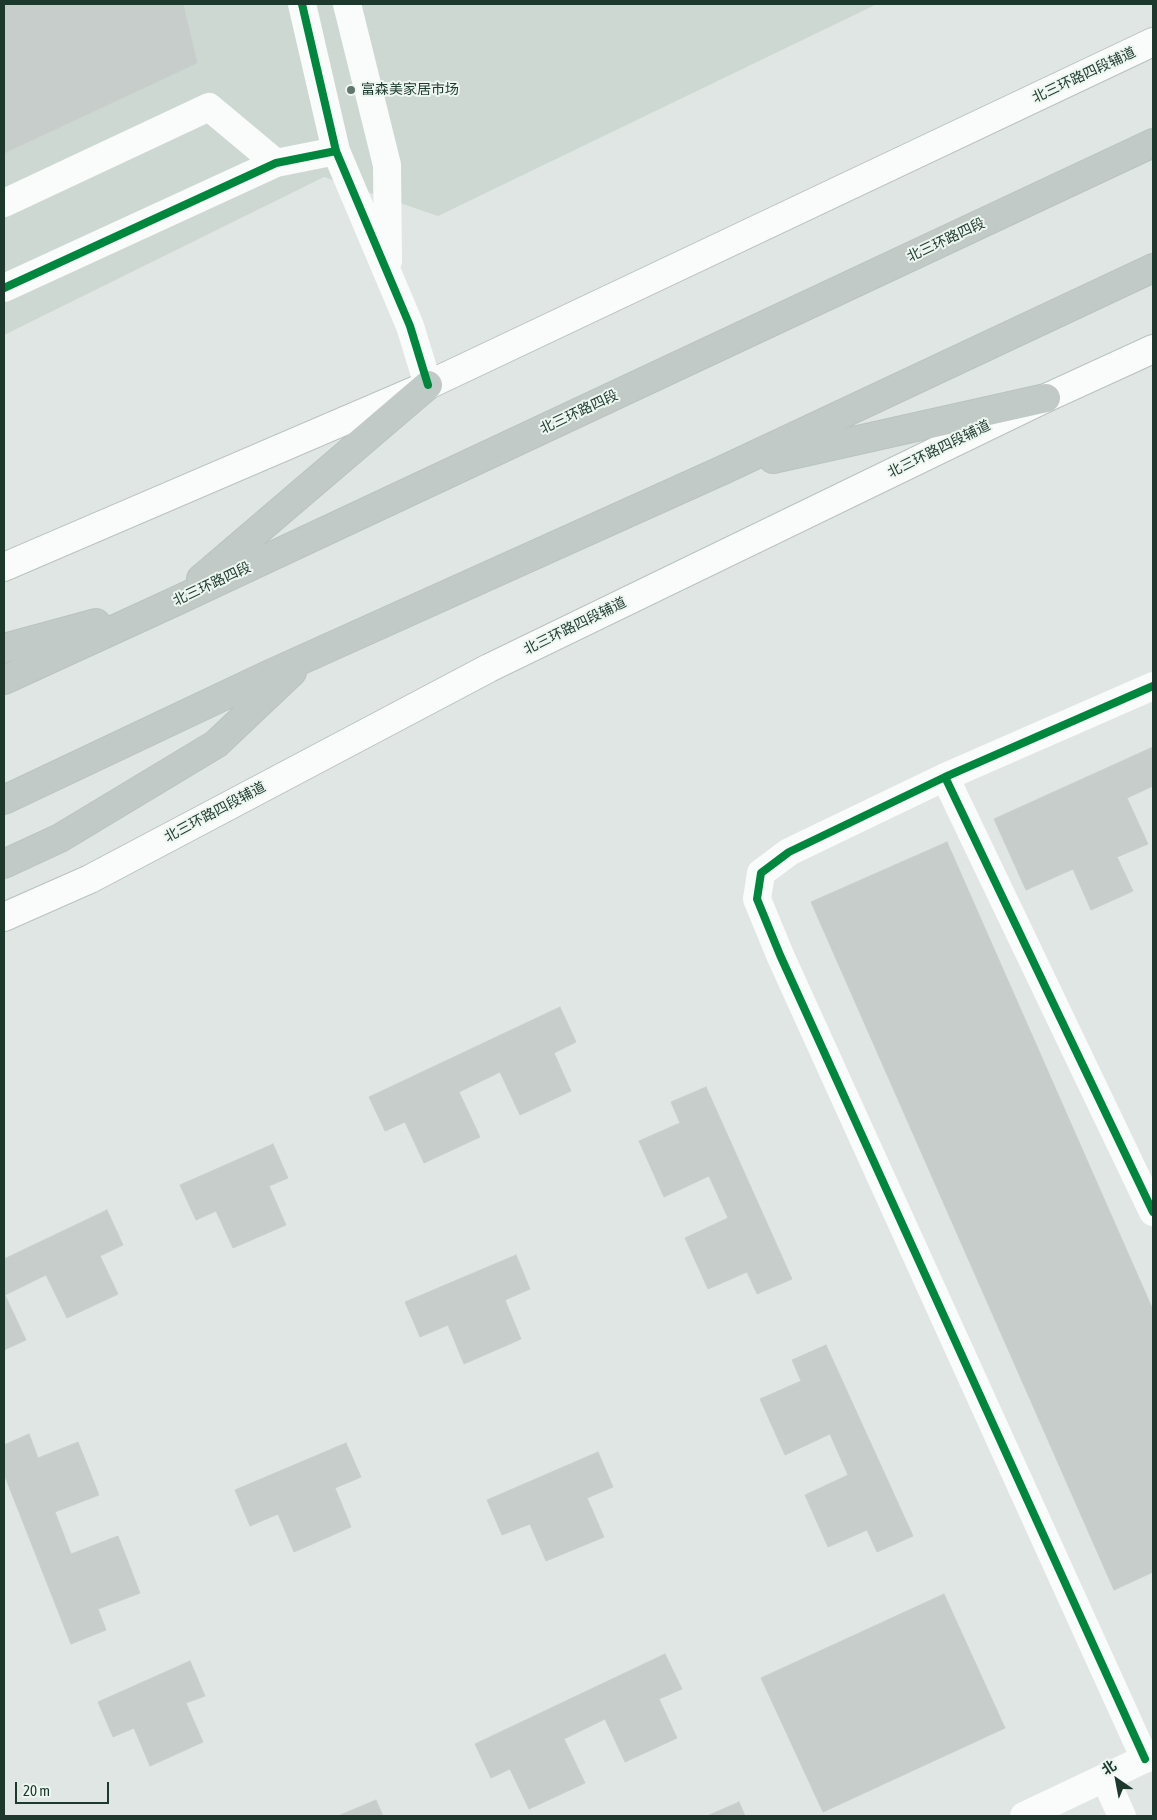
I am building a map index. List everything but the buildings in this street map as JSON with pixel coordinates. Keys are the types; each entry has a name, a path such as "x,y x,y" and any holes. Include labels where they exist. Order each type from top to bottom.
{"highway":[{"name":"北三环路四段","path":"4,680 1153,143"},
{"path":"4,800 310,656 723,470 1153,268"},
{"path":"4,648 174,602 428,385"},
{"path":"723,470 1046,398"},
{"path":"4,864 60,838 216,744 310,656"}],"street":[{"path":"302,4 336,151 410,326 428,385"},
{"path":"347,4 387,165 388,272"},
{"name":"北三环路四段辅道","path":"4,567 428,385 1153,42"},
{"path":"4,203 209,107 276,163"},
{"path":"4,288 276,163 336,151"},
{"name":"北三环路四段辅道","path":"4,917 90,879 489,668 1046,398 1153,349"},
{"path":"1024,1816 1149,1757 784,964 757,899 761,873 789,852 945,777 1153,686"},
{"path":"945,777 1153,1212"},
{"path":"1105,1779 1122,1816"}],"shaded area":[{"name":"富森美家居市场","path":"4,4 877,4 438,216 324,177 4,335"}],"cycle path":[{"path":"302,4 336,151 410,326 428,385"},
{"path":"4,288 276,163 336,151"},
{"path":"1145,1759 780,955 757,899 761,873 789,852 945,777 1153,686"},
{"path":"945,777 1153,1212"}],"place":[{"name":"富森美家居市场","path":"351,90"}]}
